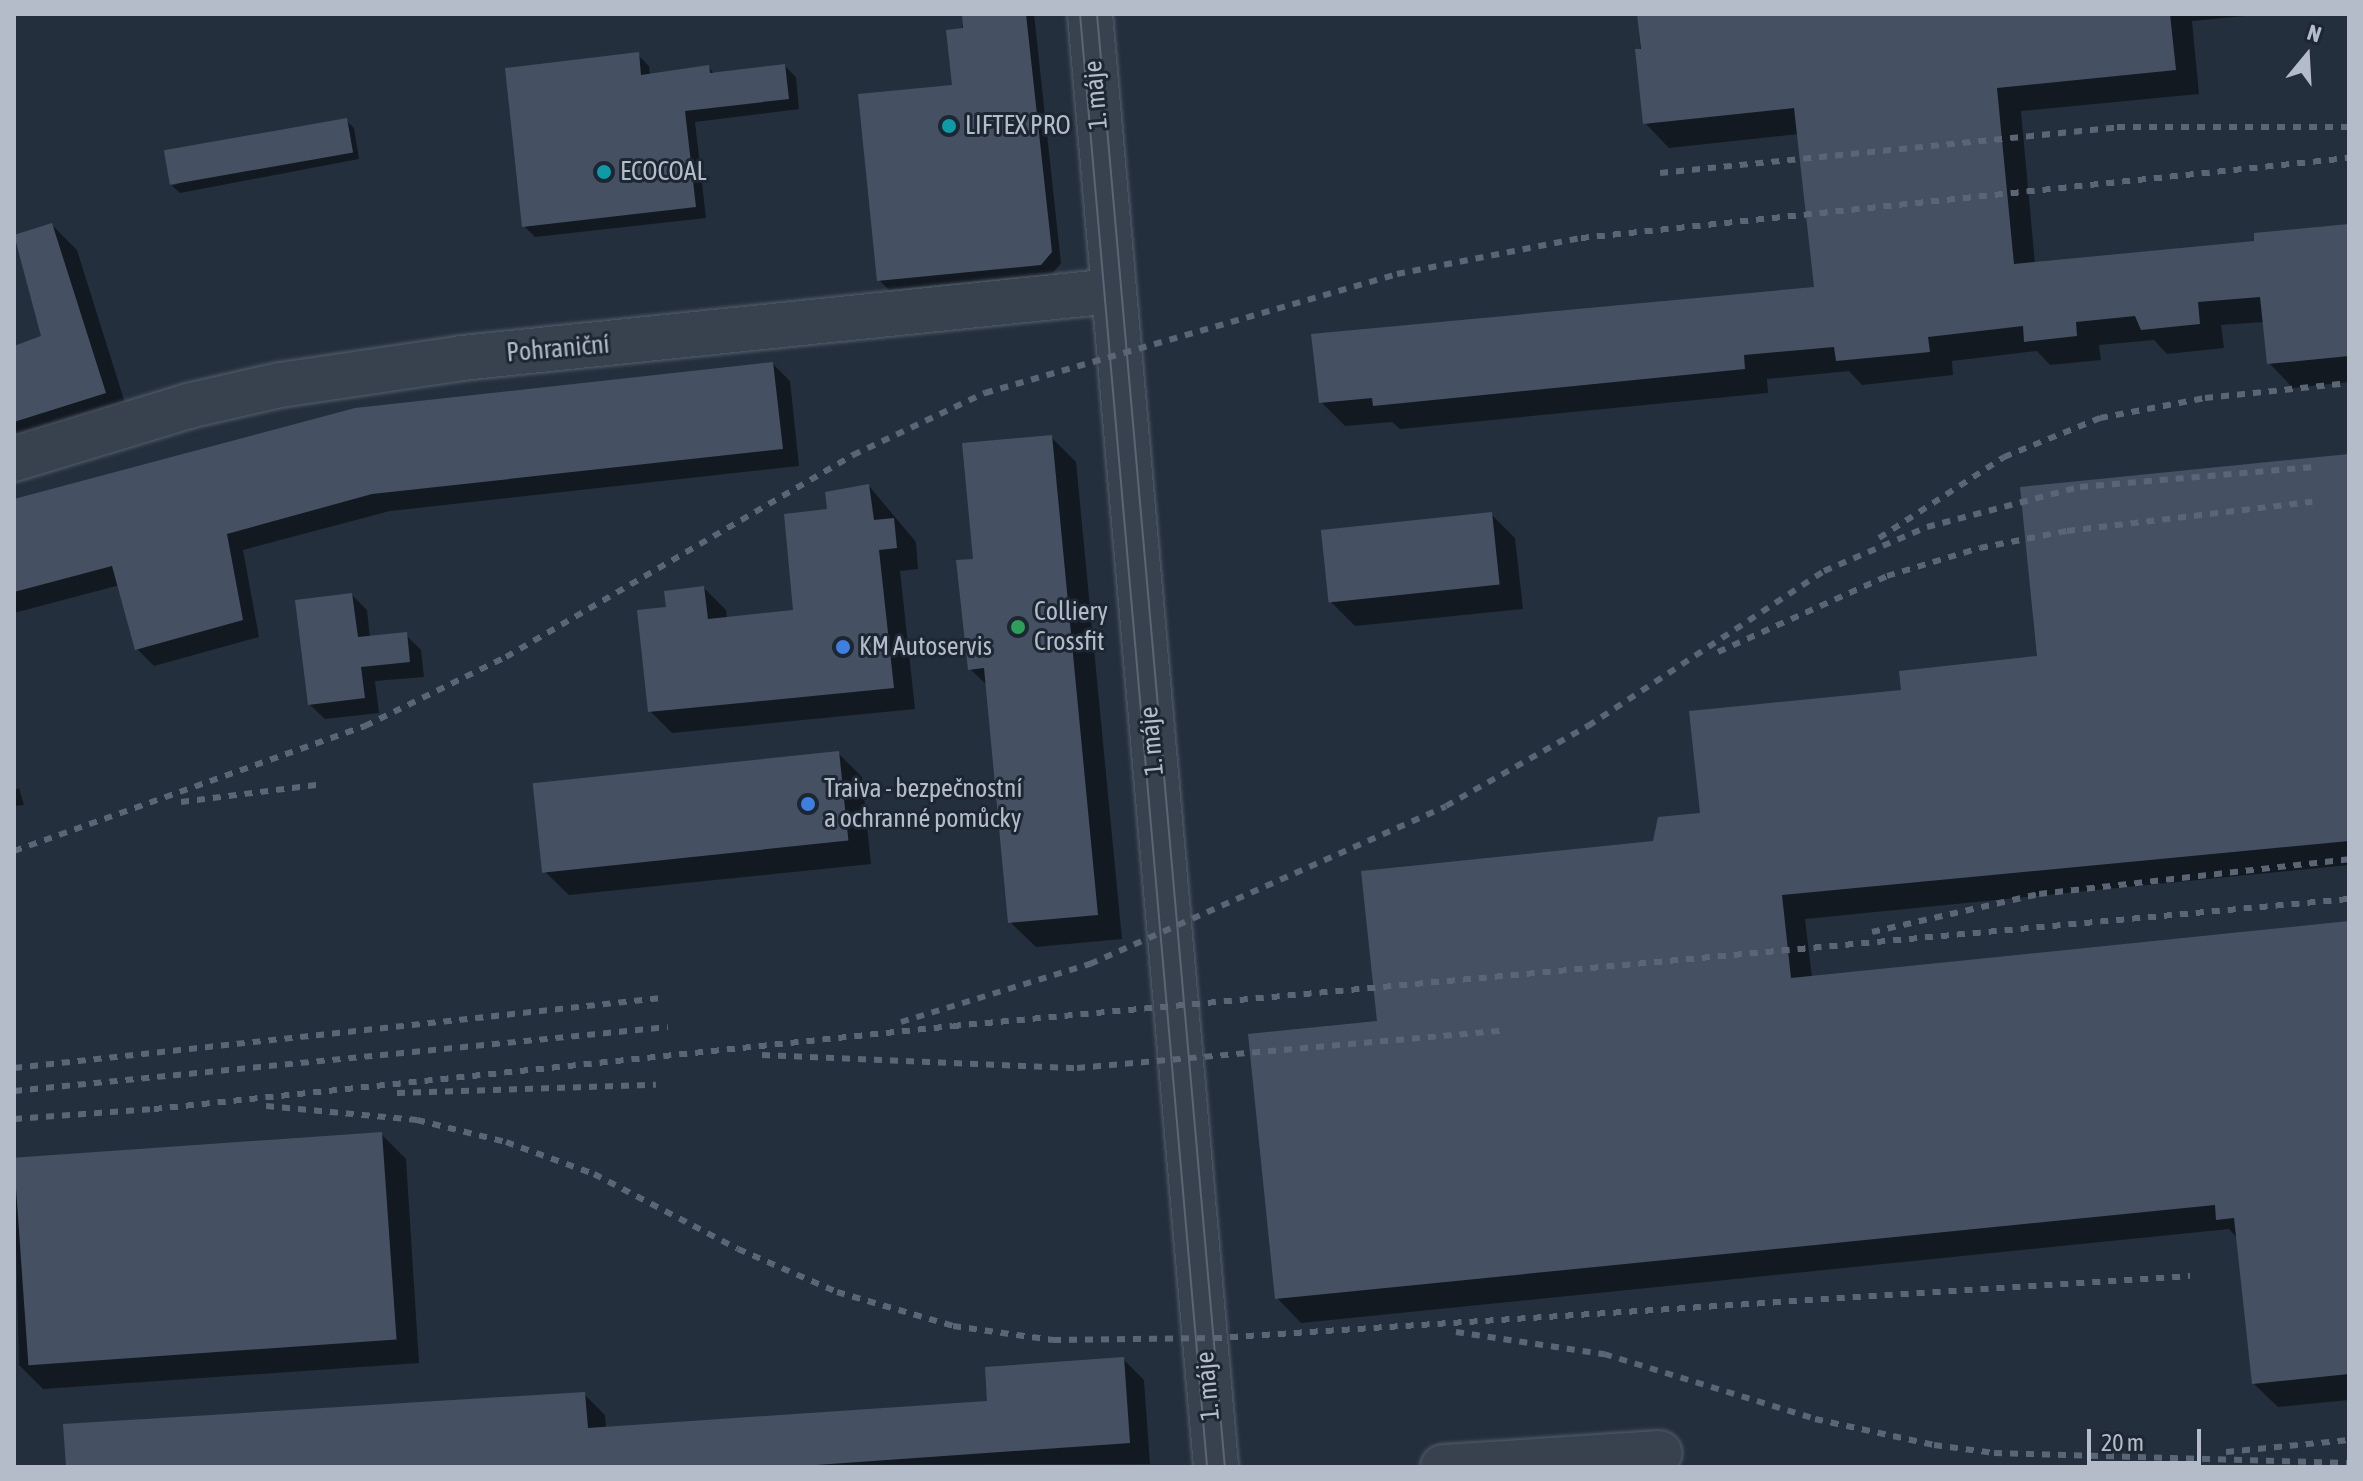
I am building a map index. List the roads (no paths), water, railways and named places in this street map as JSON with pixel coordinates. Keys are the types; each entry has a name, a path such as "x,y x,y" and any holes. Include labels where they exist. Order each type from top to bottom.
{"street":[{"name":"1. máje","path":"1090,14 1216,1467"},
{"name":"Pohraniční","path":"14,459 188,406 280,385 462,358 1113,291"},
{"path":"1443,1467 1530,1465 1660,1453"}],"tram line":[{"path":"1080,14 1207,1467"},
{"path":"1097,14 1225,1467"}],"railway":[{"path":"1660,173 2117,127 2349,127"},
{"path":"14,851 365,726 506,657 853,455 985,393 1397,274 1581,238 2349,158"},
{"path":"1879,538 2004,457 2100,418 2205,398 2349,383"},
{"path":"901,1022 1090,964 1446,806 1588,726 1824,571 1927,527 2080,487 2314,467"},
{"path":"1718,652 1887,576 1980,548 2067,531 2312,502"},
{"path":"181,802 324,784"},
{"path":"1872,932 2039,894 2349,859"},
{"path":"14,1119 154,1109 953,1026 2349,899"},
{"path":"14,1068 661,998"},
{"path":"14,1091 668,1027"},
{"path":"762,1055 1077,1068 1504,1031"},
{"path":"397,1093 656,1085"},
{"path":"266,1106 417,1120 506,1142 594,1174 738,1249 837,1292 953,1326 1053,1340 1214,1338 2190,1276"},
{"path":"1456,1332 1604,1354 1815,1419 1934,1445 1994,1453 2349,1463"},
{"path":"2226,1452 2349,1440"}],"place":[{"name":"LIFTEX PRO","path":"949,126"},
{"name":"ECOCOAL","path":"604,172"},
{"name":"Colliery Crossfit","path":"1018,627"},
{"name":"KM Autoservis","path":"843,647"},
{"name":"Traiva - bezpečnostní a ochranné pomůcky","path":"808,804"}]}
